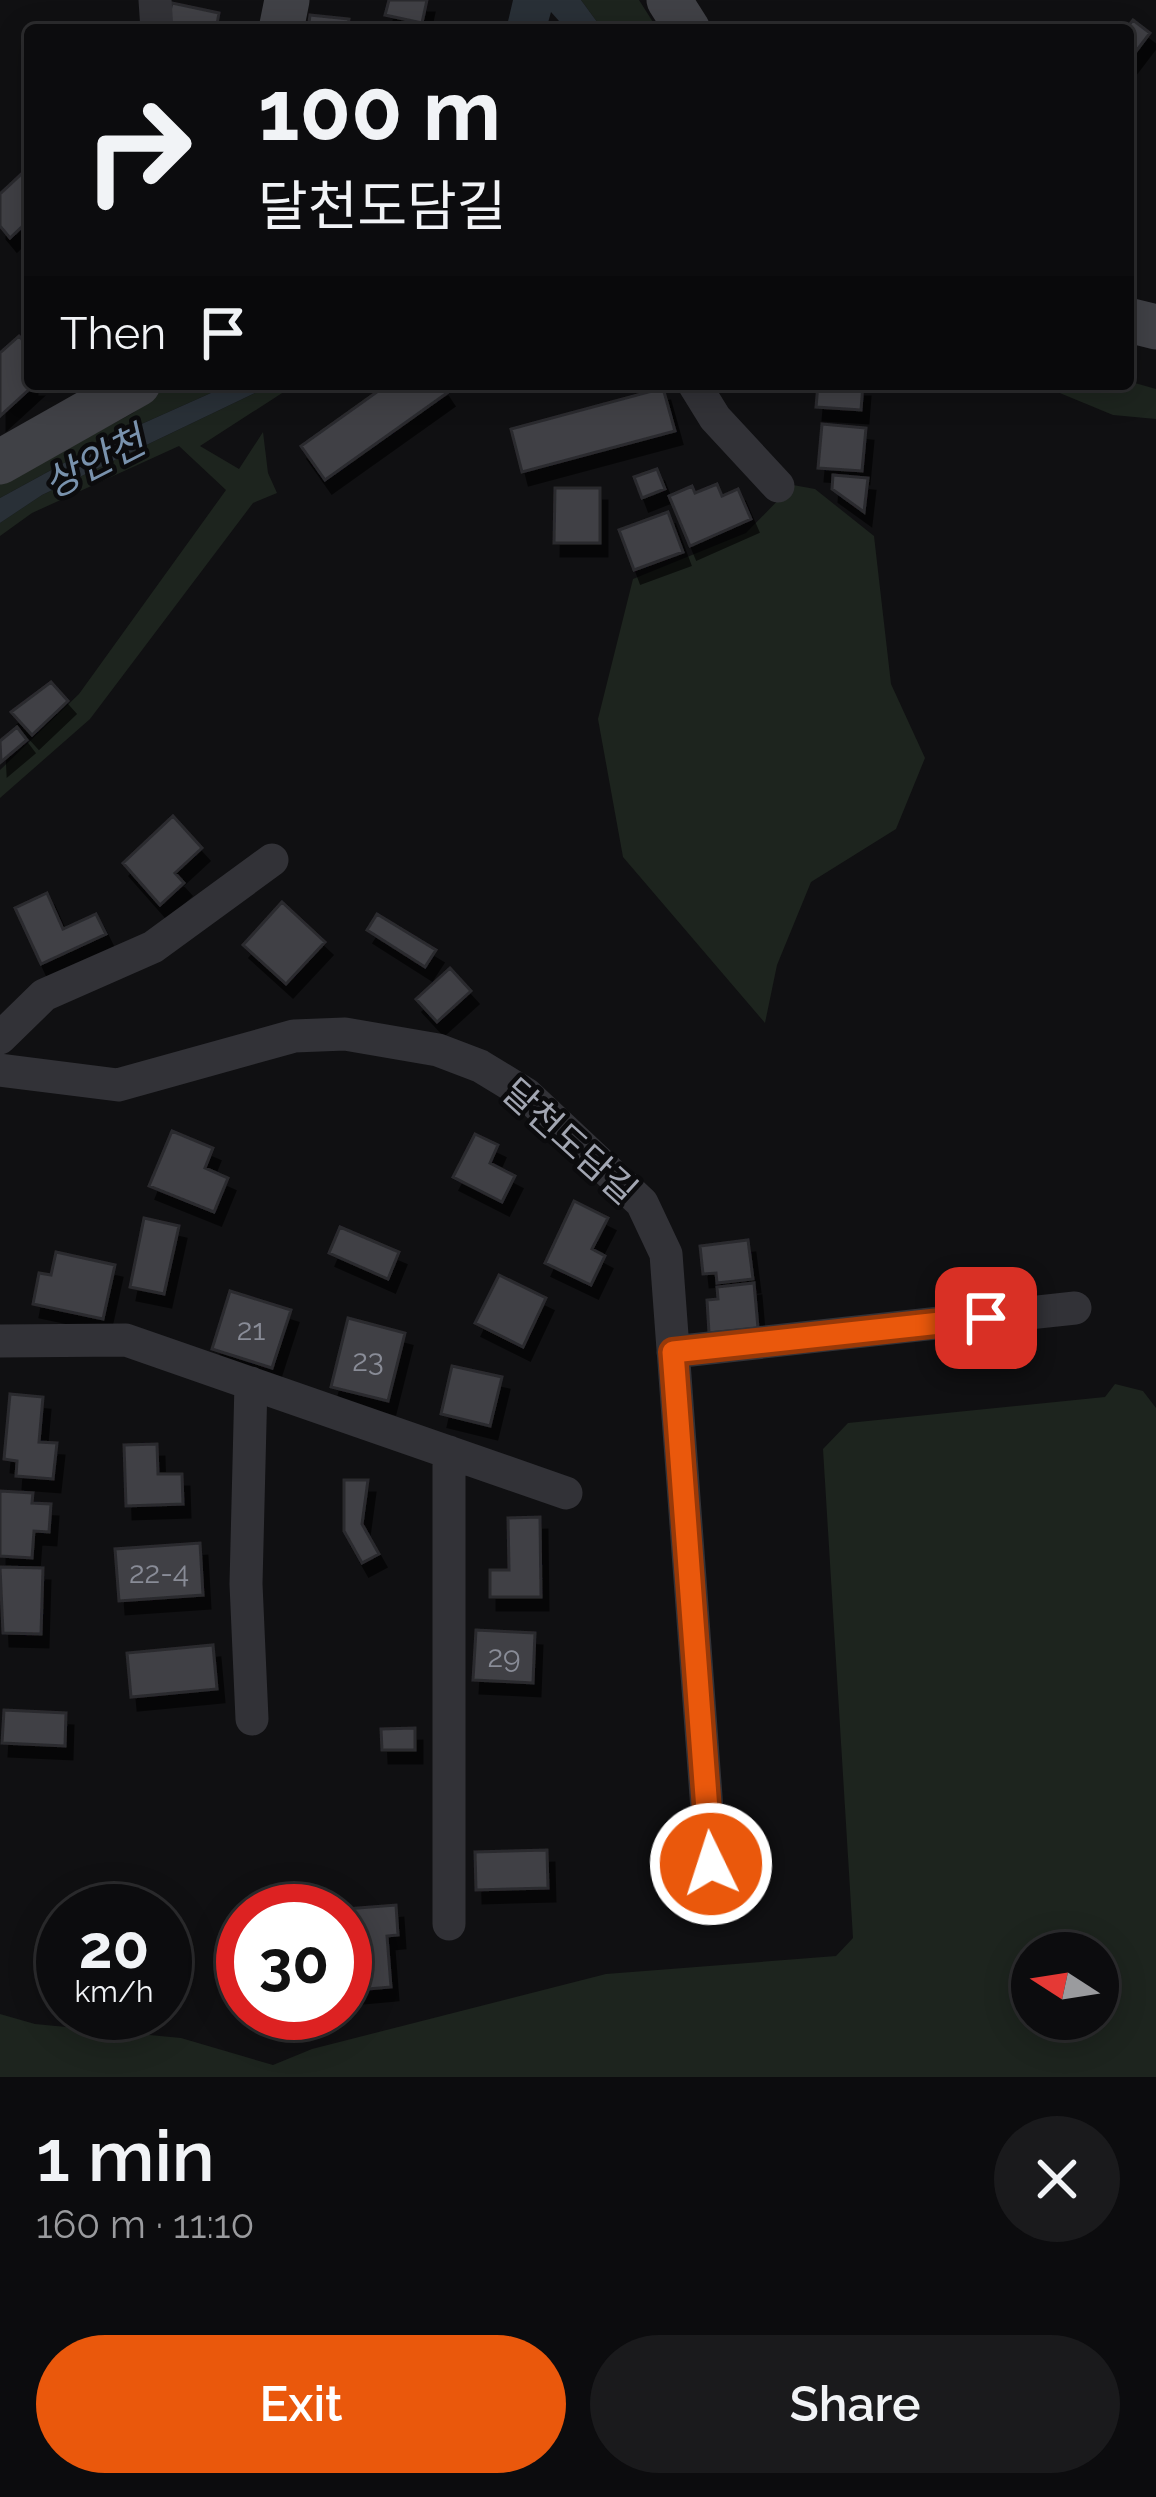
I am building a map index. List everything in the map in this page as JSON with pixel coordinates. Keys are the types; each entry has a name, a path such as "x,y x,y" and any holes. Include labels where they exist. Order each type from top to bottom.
{"street":[{"path":"5,451 126,390"},
{"path":"698,390 715,418 778,486"},
{"path":"0,1037 44,995 153,946 272,860"},
{"name":"달천도담길","path":"0,1070 118,1085 274,1040 345,1034 397,1039 480,1066 526,1094 642,1203 666,1254 711,1864"},
{"path":"673,1352 1075,1308"},
{"path":"0,1341 126,1340 566,1492"},
{"path":"251,1383 246,1584 252,1719"},
{"path":"449,1452 445,1585 449,1924"}],"shaded area":[{"path":"581,0 639,0 654,24 599,24"},
{"path":"1134,383 1156,389 1156,419 1113,415 1053,390 1134,390"},
{"path":"162,390 218,390 108,439 0,498 0,484 133,413"},
{"path":"261,390 287,390 200,446 239,469 263,432 268,473 277,493 253,503 90,719 0,798 0,770 79,694 226,490 179,446 32,513 0,536 0,523 42,495"},
{"path":"793,485 815,489 874,536 891,684 925,758 896,829 811,882 777,965 765,1023 623,857 598,719 633,579 746,533"},
{"path":"1115,1384 1143,1391 1156,1408 1156,2077 0,2077 0,2014 36,2024 36,2040 188,2040 273,2065 312,2049 347,2040 372,2040 372,2034 606,1974 836,1956 853,1938 823,1449 848,1423 1105,1397"}],"water":[{"path":"513,0 581,0 599,24 562,24 551,12 548,24 507,24"},
{"name":"상안천","path":"218,390 261,390 42,495 0,523 0,498 108,439"}],"building":[{"path":"389,0 427,0 422,23 385,15"},
{"path":"172,3 219,13 217,24 167,23"},
{"path":"310,15 349,19 348,24 309,24"},
{"path":"1133,20 1150,33 1134,54 1134,24 1130,24"},
{"path":"24,172 24,225 10,238 0,226 0,194"},
{"path":"19,336 24,341 24,390 28,390 0,416 0,353"},
{"path":"380,390 447,393 325,480 301,446"},
{"path":"664,390 675,431 522,472 511,429"},
{"path":"817,390 863,390 861,410 816,407"},
{"path":"822,424 866,428 862,471 818,468"},
{"path":"657,469 665,489 642,498 634,477"},
{"path":"833,475 868,478 864,512 832,489"},
{"path":"717,484 722,496 738,489 751,519 690,546 669,496 692,486 695,493"},
{"path":"555,488 600,488 600,543 554,543"},
{"path":"668,512 683,552 634,570 619,530"},
{"path":"51,682 68,701 32,735 11,712"},
{"path":"17,727 27,740 1,762 0,741"},
{"path":"173,816 202,848 175,873 184,883 160,905 123,863"},
{"path":"47,893 63,929 96,914 106,934 41,964 15,908"},
{"path":"282,902 325,942 286,984 243,945"},
{"path":"377,914 436,950 425,967 367,930"},
{"path":"450,968 471,991 437,1022 416,999"},
{"path":"172,1131 213,1148 205,1168 228,1178 214,1212 149,1186"},
{"path":"475,1134 498,1145 490,1163 515,1176 502,1202 453,1177"},
{"path":"574,1201 608,1218 592,1249 605,1256 591,1285 545,1263"},
{"path":"144,1218 179,1226 164,1294 130,1287"},
{"path":"340,1227 399,1252 388,1279 329,1253"},
{"path":"748,1240 753,1279 717,1283 716,1273 703,1274 700,1246"},
{"path":"56,1252 115,1265 103,1319 33,1304 39,1273 51,1275"},
{"path":"499,1275 546,1298 523,1347 475,1323"},
{"path":"754,1283 758,1328 709,1333 707,1300 718,1299 717,1287"},
{"path":"230,1291 291,1310 272,1368 212,1349"},
{"path":"348,1318 405,1333 388,1401 331,1387"},
{"path":"452,1366 502,1377 490,1426 441,1414"},
{"path":"10,1394 43,1397 39,1442 57,1443 53,1479 16,1476 17,1461 4,1459"},
{"path":"157,1444 158,1474 182,1474 183,1504 126,1506 124,1445"},
{"path":"344,1480 368,1480 362,1524 379,1554 362,1563 344,1531"},
{"path":"0,1491 33,1493 32,1503 51,1504 49,1532 34,1531 32,1558 0,1556"},
{"path":"540,1517 541,1597 490,1597 490,1570 509,1570 508,1518"},
{"path":"200,1543 203,1595 119,1601 115,1549"},
{"path":"0,1567 43,1568 41,1634 3,1633"},
{"path":"476,1630 535,1633 533,1683 473,1680"},
{"path":"213,1645 217,1689 131,1697 127,1653"},
{"path":"4,1710 66,1713 65,1746 2,1743"},
{"path":"415,1728 415,1750 382,1750 381,1729"},
{"path":"547,1850 548,1888 476,1890 475,1852"},
{"path":"396,1905 398,1935 387,1936 391,1987 372,1989 372,1907"}],"route":[{"path":"711,1864 673,1352 986,1318"}]}
